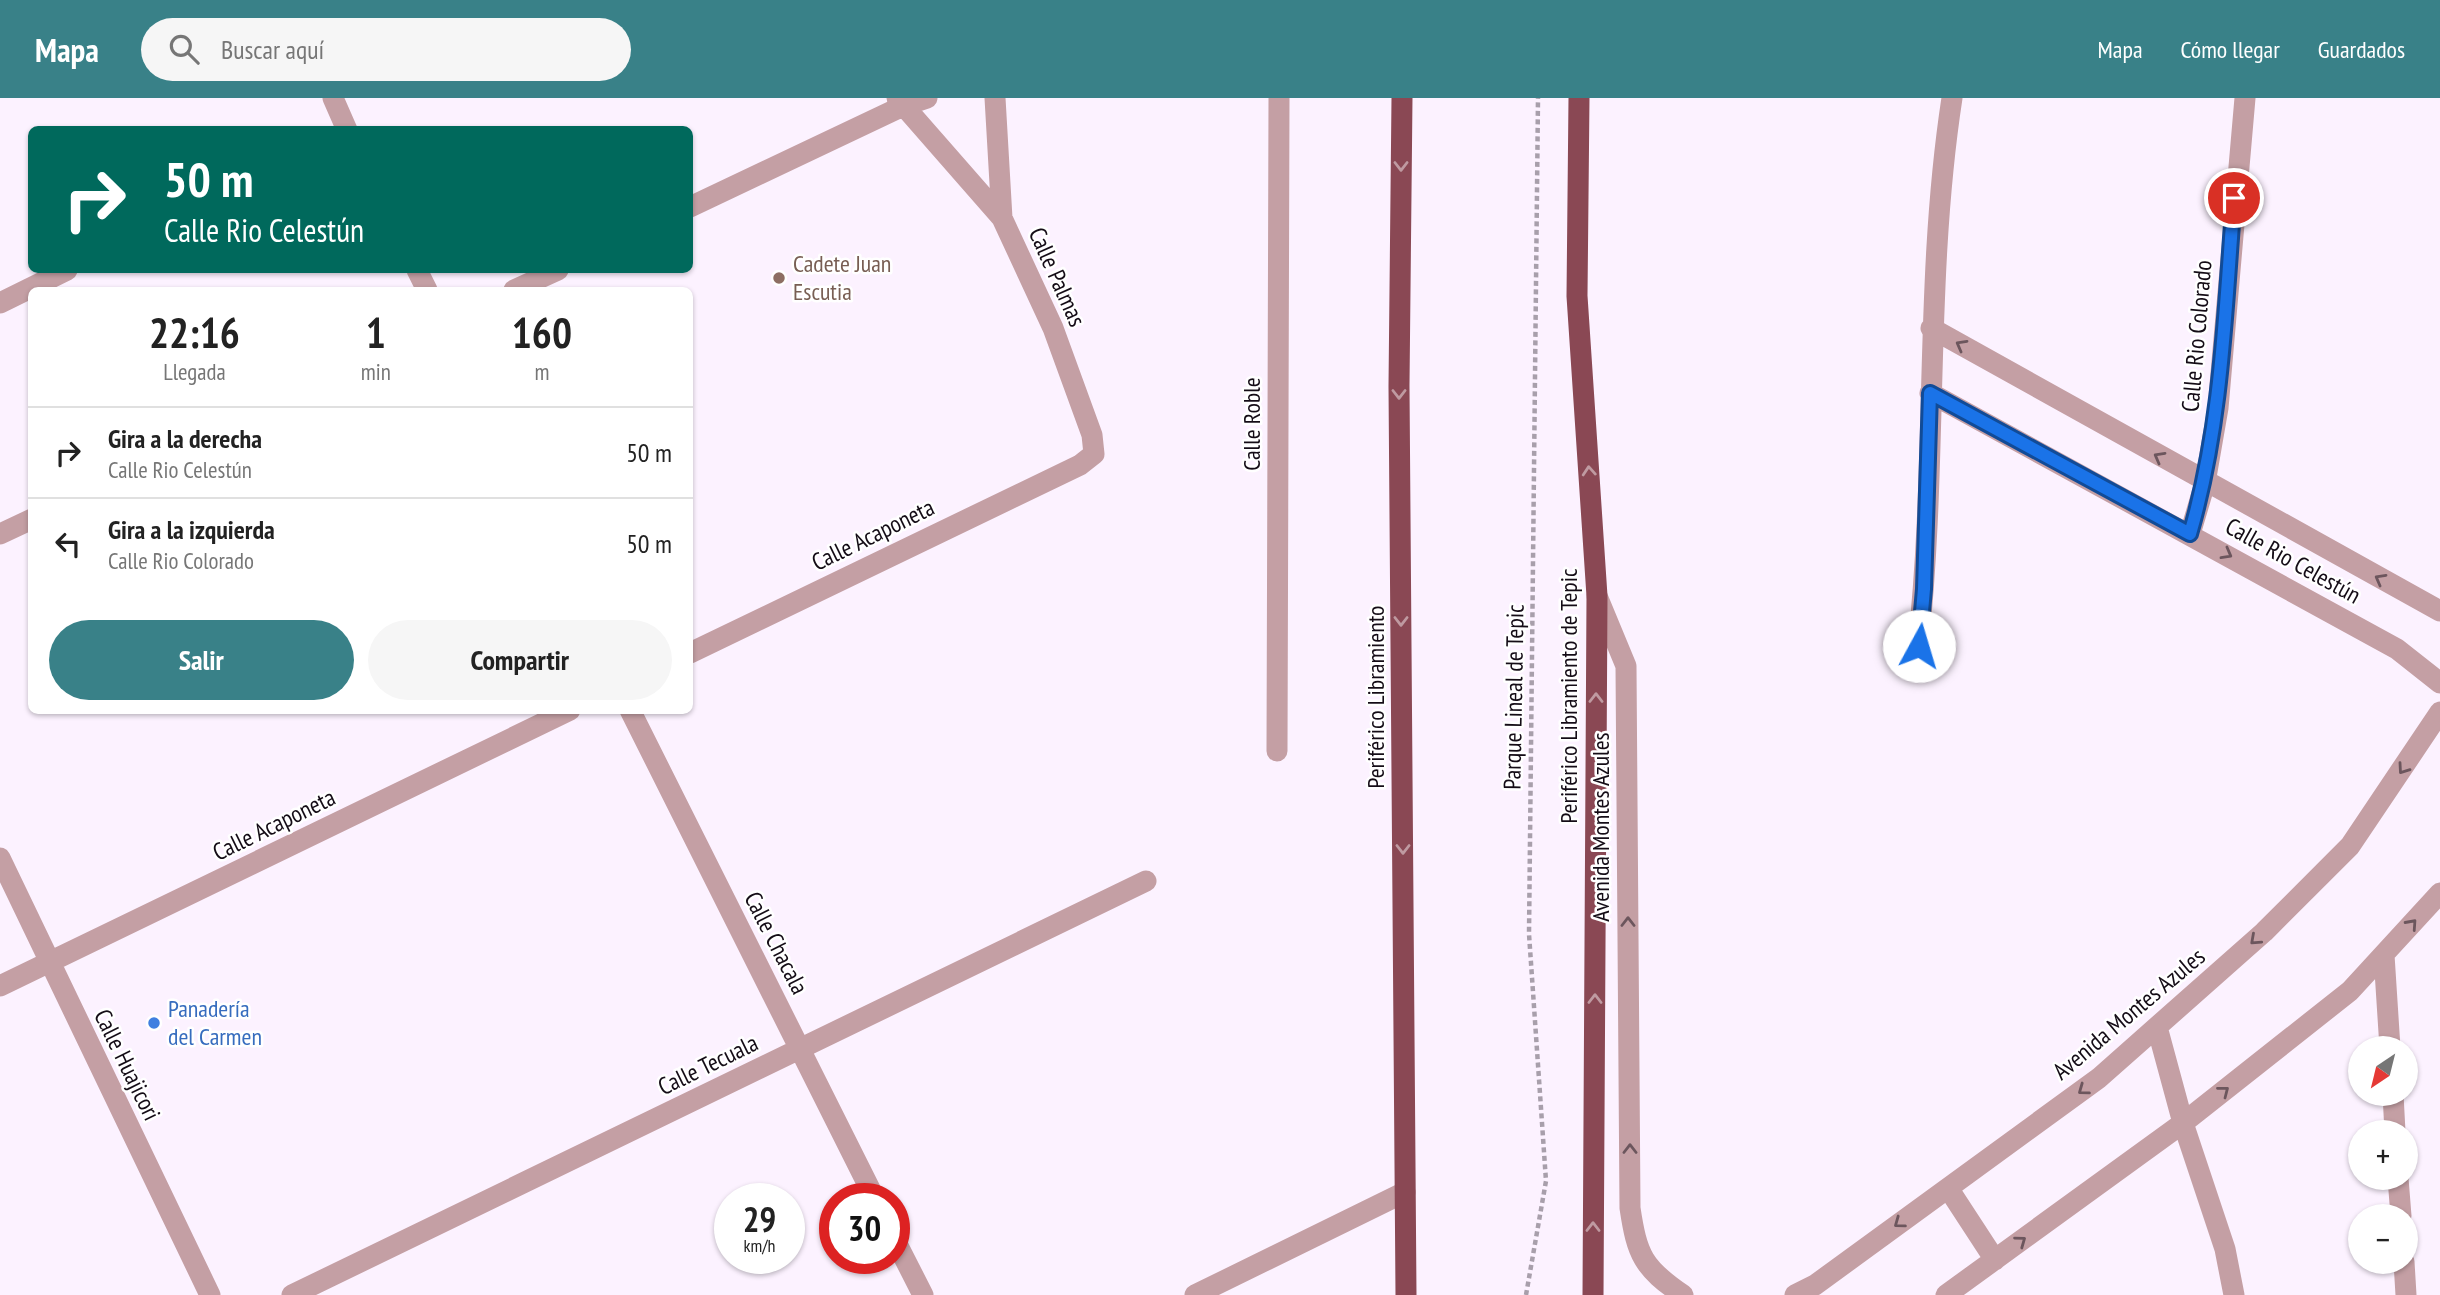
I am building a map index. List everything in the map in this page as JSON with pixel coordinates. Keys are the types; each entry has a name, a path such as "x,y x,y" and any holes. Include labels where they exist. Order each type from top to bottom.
{"highway":[{"name":"Periférico Libramiento","path":"1402,98 1399,386 1406,1295"},
{"name":"Periférico Libramiento de Tepic","path":"1580,98 1577,296 1597,596 1593,1295"}],"street":[{"path":"332,98 346,126"},
{"path":"693,206 900,102 927,98"},
{"name":"Calle Palmas","path":"995,98 1002,218 1053,328 1092,435 1094,454 1080,465"},
{"name":"Calle Roble","path":"1278,751 1279,98"},
{"path":"1919,646 1924,589 1931,328 1942,162 1952,98"},
{"name":"Calle Rio Colorado","path":"2190,534 2205,483 2218,408 2245,98"},
{"path":"900,102 1002,218"},
{"path":"32,287 61,273"},
{"path":"521,287 551,273"},
{"path":"0,303 28,289"},
{"name":"Calle Rio Celestún","path":"1931,328 2205,483 2440,611"},
{"name":"Calle Rio Celestún","path":"1930,393 2397,649 2440,683"},
{"name":"Calle Acaponeta","path":"693,652 1080,465"},
{"path":"0,534 28,521"},
{"name":"Avenida Montes Azules","path":"1597,596 1626,666 1630,1208 1635,1240 1652,1274 1683,1295"},
{"name":"Avenida Montes Azules","path":"1795,1295 1815,1285 2099,1078 2264,932 2350,846 2440,712"},
{"name":"Calle Acaponeta","path":"0,986 562,714"},
{"name":"Calle Chacala","path":"632,714 866,1183"},
{"name":"Calle Huajicori","path":"0,858 48,963 210,1295"},
{"name":"Calle Tecuala","path":"292,1295 1146,881"},
{"path":"1946,1295 2183,1123 2350,991 2440,893"},
{"path":"2384,955 2389,1036"},
{"path":"2157,1027 2183,1123 2225,1249 2234,1295"},
{"path":"1948,1188 1995,1260"},
{"path":"1195,1295 1405,1192"},
{"path":"910,1269 923,1295"},
{"path":"2405,1274 2406,1295"}],"path":[{"name":"Parque Lineal de Tepic","path":"1527,1295 1546,1181 1529,933 1538,98"}],"place":[{"name":"Cadete Juan Escutia","path":"779,278"},
{"name":"Panadería del Carmen","path":"154,1023"}],"route":[{"path":"1919,646 1924,589 1930,393 2190,534 2205,483 2218,408 2234,198"}]}
